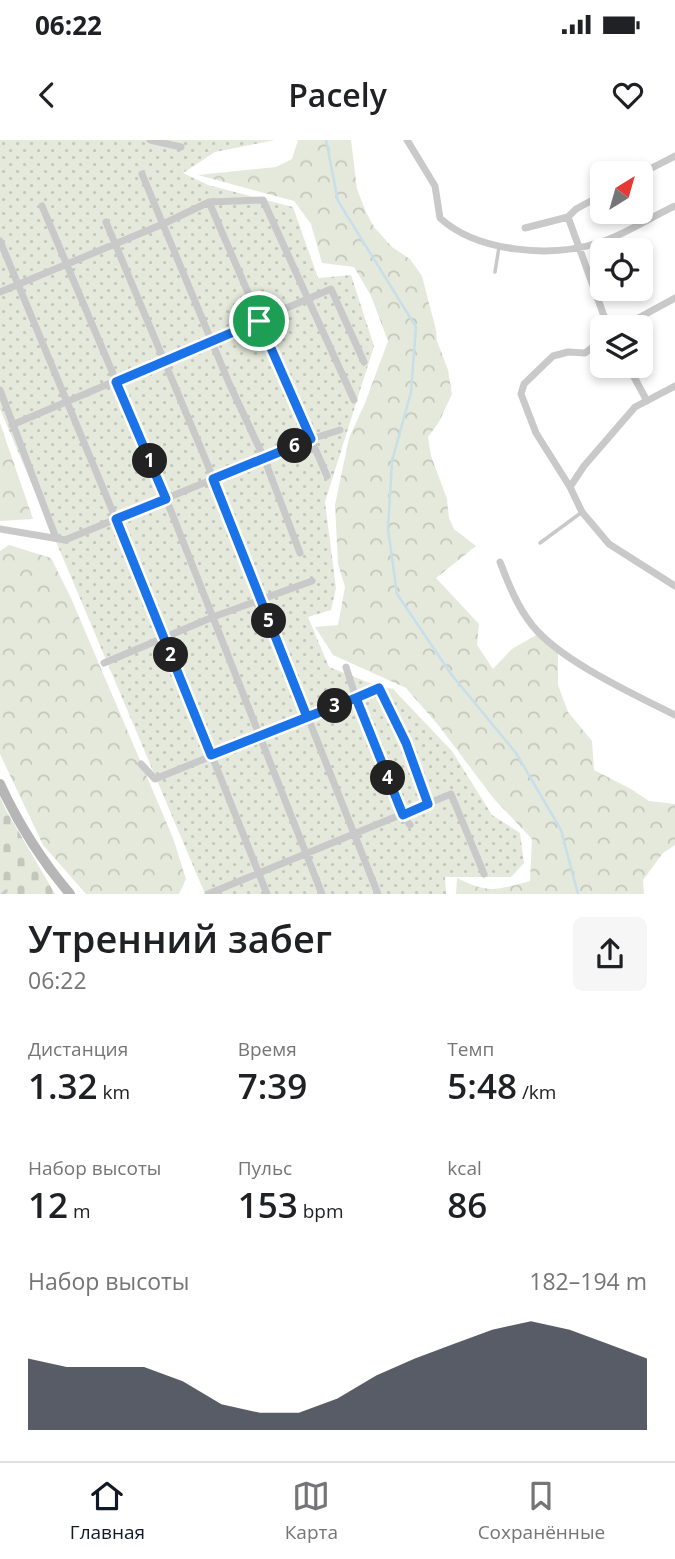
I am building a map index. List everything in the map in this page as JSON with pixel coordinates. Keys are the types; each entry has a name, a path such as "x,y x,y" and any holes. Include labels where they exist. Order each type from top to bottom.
{"street":[{"path":"150,140 181,147"},
{"path":"407,140 435,186 440,218 453,230 481,242 548,252 598,243 675,206"},
{"path":"653,167 675,156"},
{"path":"142,174 264,458 300,553"},
{"path":"0,292 209,202 263,200 354,400"},
{"path":"525,228 568,217 590,201"},
{"path":"209,202 327,476"},
{"path":"42,206 166,499 322,894"},
{"path":"568,217 603,315"},
{"path":"106,222 213,479 378,894"},
{"path":"0,241 68,401 267,894"},
{"path":"12,425 331,289 365,362"},
{"path":"644,315 675,298"},
{"path":"590,349 584,353 568,352 553,356 524,384 521,394 536,433 570,487 582,512 609,544 675,586"},
{"path":"635,378 647,401"},
{"path":"570,487 584,466 635,407 675,386"},
{"path":"0,390 56,538"},
{"path":"0,529 65,540 311,439 341,430"},
{"path":"500,562 515,601 547,642 616,686 675,715"},
{"path":"103,663 213,617 312,581"},
{"path":"346,667 403,815 410,825"},
{"path":"141,764 155,779 379,688 406,743 428,804"},
{"path":"0,784 10,807 51,872 70,894"},
{"path":"208,894 451,794 484,874"}],"lane":[{"path":"495,272 499,245"},
{"path":"540,543 582,512"}],"green space":[{"path":"0,140 275,140 215,152 183,173 208,185 293,207 318,278 351,275 374,346 325,502 336,588 331,610 308,617 329,667 393,689 452,751 492,815 520,833 524,863 511,877 445,877 446,894 205,894 0,409"},
{"path":"298,140 351,140 357,189 366,212 374,227 392,247 410,259 422,276 452,394 439,422 428,437 431,456 447,499 449,518 454,529 476,546 436,578 479,624 477,645 493,669 512,649 543,631 558,653 558,685 568,712 592,741 594,770 649,801 675,804 675,845 663,853 643,880 644,894 456,894 457,878 493,889 530,881 532,839 494,799 439,726 406,688 333,655 315,627 338,625 345,587 338,564 335,505 349,438 388,341 371,296 354,267 322,263 311,224 294,201 198,175 276,167 292,159"},
{"path":"0,423 33,519 0,521"},
{"path":"9,545 51,558 71,598 173,838 186,879 179,894 86,894 43,845 0,754 0,551"},
{"path":"0,797 6,810 55,894 0,894"}],"waterway":[{"path":"326,140 338,201 416,327 411,392 392,461 388,529 397,594 451,674 516,753 561,830 578,894"}],"route":[{"path":"259,321 116,382 166,499 116,519 211,755 356,698 379,688 406,743 428,804 403,815 356,698 307,717 213,479 311,439 259,321"}]}
